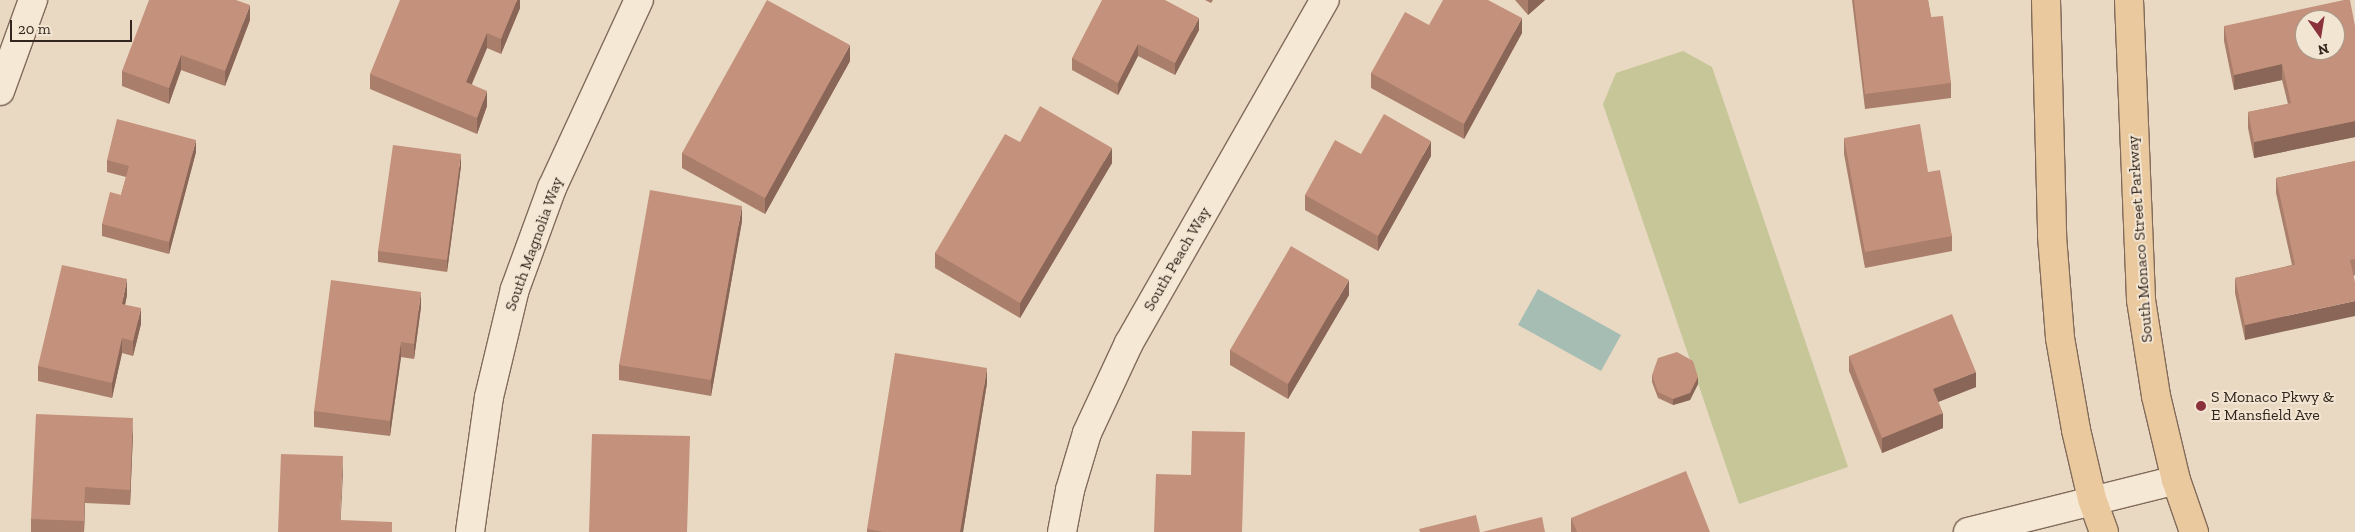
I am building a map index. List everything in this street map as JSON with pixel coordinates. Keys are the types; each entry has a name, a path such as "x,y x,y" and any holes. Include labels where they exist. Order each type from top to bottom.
{"main road":[{"path":"2046,0 2048,149 2056,305 2068,387 2092,499 2104,532"},
{"name":"South Monaco Street Parkway","path":"2129,0 2141,300 2156,396 2176,480 2194,532"}],"street":[{"path":"0,92 33,0"},
{"name":"South Magnolia Way","path":"470,532 489,397 514,289 552,188 639,0"},
{"name":"South Peach Way","path":"1062,532 1070,490 1087,433 1128,343 1325,0"},
{"path":"1968,532 2092,499 2176,480"}],"green space":[{"path":"1683,51 1712,67 1848,467 1739,504 1603,104 1616,73"}],"shaded area":[{"path":"1538,289 1621,335 1601,371 1518,325"}],"building":[{"path":"149,0 236,0 250,5 225,71 181,55 169,88 122,71"},
{"path":"400,0 517,0 501,39 487,33 466,82 487,91 477,118 370,74"},
{"path":"767,0 850,45 765,198 682,153"},
{"path":"1102,0 1165,0 1199,18 1175,63 1138,44 1118,83 1072,58"},
{"path":"1443,0 1488,0 1522,18 1464,124 1371,73 1405,12 1429,25"},
{"path":"1854,0 1928,0 1931,17 1943,16 1951,83 1865,94"},
{"path":"2350,0 2355,26 2355,121 2254,142 2248,112 2291,103 2282,64 2234,75 2224,26 2295,11 2295,60 2345,60 2345,10 2298,10"},
{"path":"1040,106 1112,148 1020,303 935,253 1005,134 1020,142"},
{"path":"1384,114 1431,141 1378,236 1305,195 1335,140 1361,154"},
{"path":"117,119 196,140 169,242 102,224 110,192 121,195 129,166 107,160"},
{"path":"1920,124 1928,172 1940,170 1952,236 1865,252 1844,138"},
{"path":"393,145 461,154 447,260 378,251"},
{"path":"2355,161 2355,259 2350,260 2355,282 2355,301 2245,325 2235,278 2295,265 2276,178"},
{"path":"650,190 742,206 711,380 619,365"},
{"path":"1291,246 1349,280 1288,384 1230,350"},
{"path":"62,265 127,279 122,304 141,308 133,341 122,338 112,383 38,366"},
{"path":"331,280 421,292 414,344 401,342 390,421 314,411"},
{"path":"1952,314 1976,372 1933,389 1943,413 1882,438 1849,356"},
{"path":"1677,352 1693,361 1698,377 1690,393 1673,399 1658,392 1652,375 1658,358"},
{"path":"895,353 987,368 960,532 883,532 867,529"},
{"path":"36,414 133,418 130,490 85,487 84,521 31,519"},
{"path":"1192,431 1245,432 1242,532 1154,532 1156,474 1191,475"},
{"path":"592,434 690,436 687,532 589,532"},
{"path":"281,454 343,456 340,520 392,522 392,532 278,532"},
{"path":"1686,471 1710,532 1577,532 1571,518"},
{"path":"1476,515 1480,532 1420,532 1419,529"},
{"path":"1542,517 1545,532 1482,532"}],"place":[{"name":"S Monaco Pkwy & E Mansfield Ave","path":"2201,406"}]}
